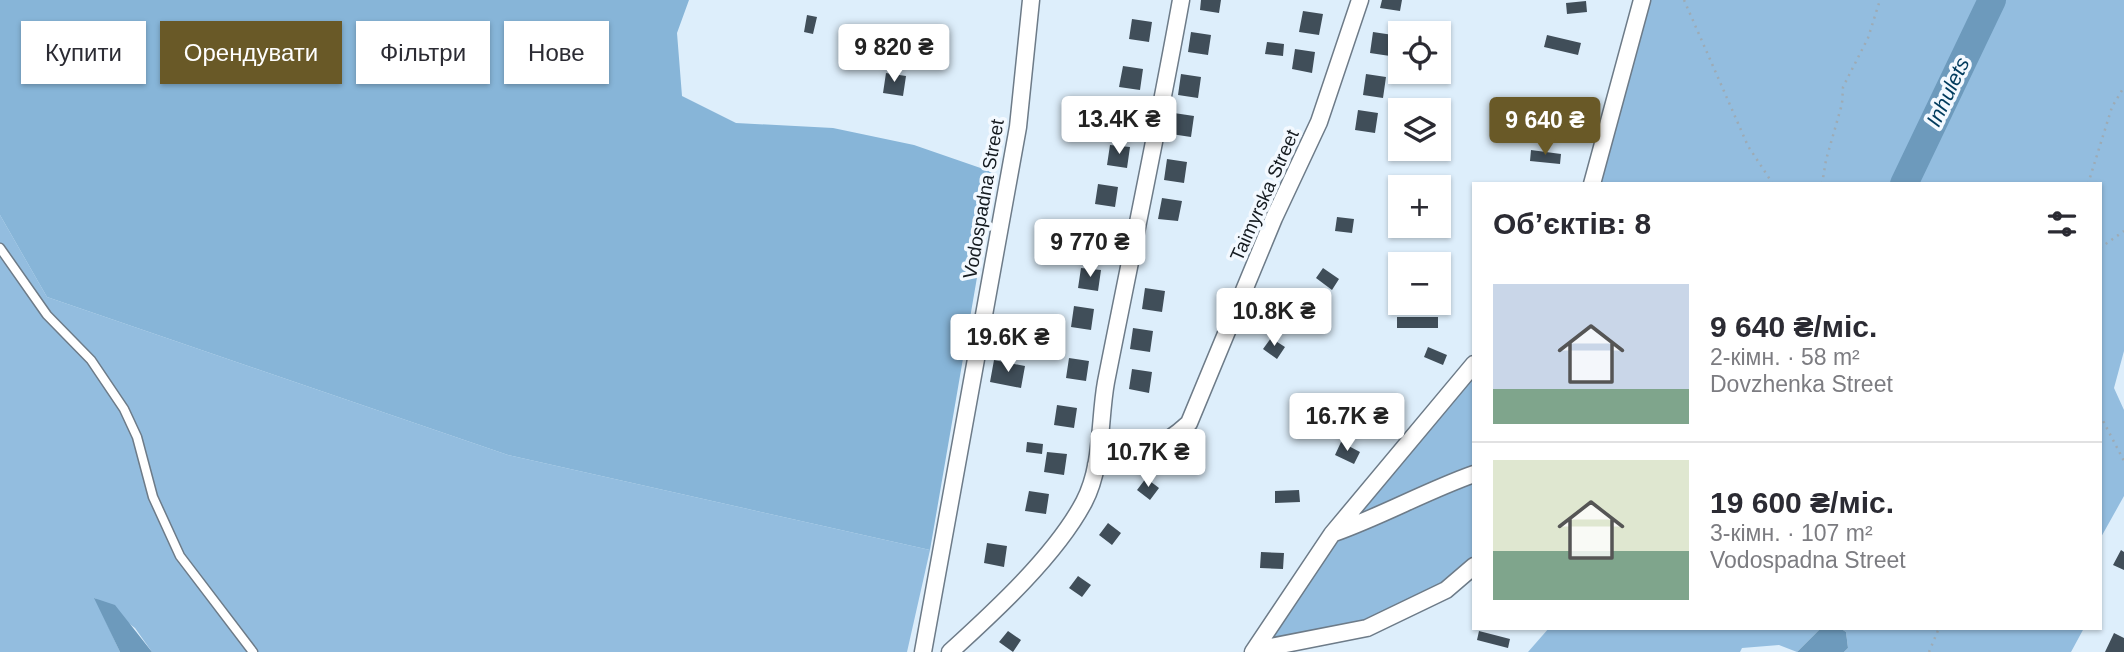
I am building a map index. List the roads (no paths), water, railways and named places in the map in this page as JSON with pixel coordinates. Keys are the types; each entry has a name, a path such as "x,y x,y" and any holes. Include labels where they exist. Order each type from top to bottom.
{"street":[{"name":"Vodospadna Street","path":"923,652 1018,127 1031,0"},
{"path":"950,652 991,615 1063,537 1086,499 1096,465 1105,390 1181,0"},
{"name":"Taimyrska Street","path":"1096,465 1140,455 1170,440 1189,423 1274,218 1319,122 1360,0"},
{"path":"1593,182 1642,0"},
{"path":"1254,651 1332,534 1472,366"},
{"path":"1332,534 1472,475"},
{"path":"1254,651 1367,628 1446,590 1472,568"}],"lane":[{"path":"0,248 47,315 91,360 124,409 137,437 153,497 180,556 253,652"}],"waterway":[{"name":"Inhulets","path":"1905,182 1992,0"}]}
